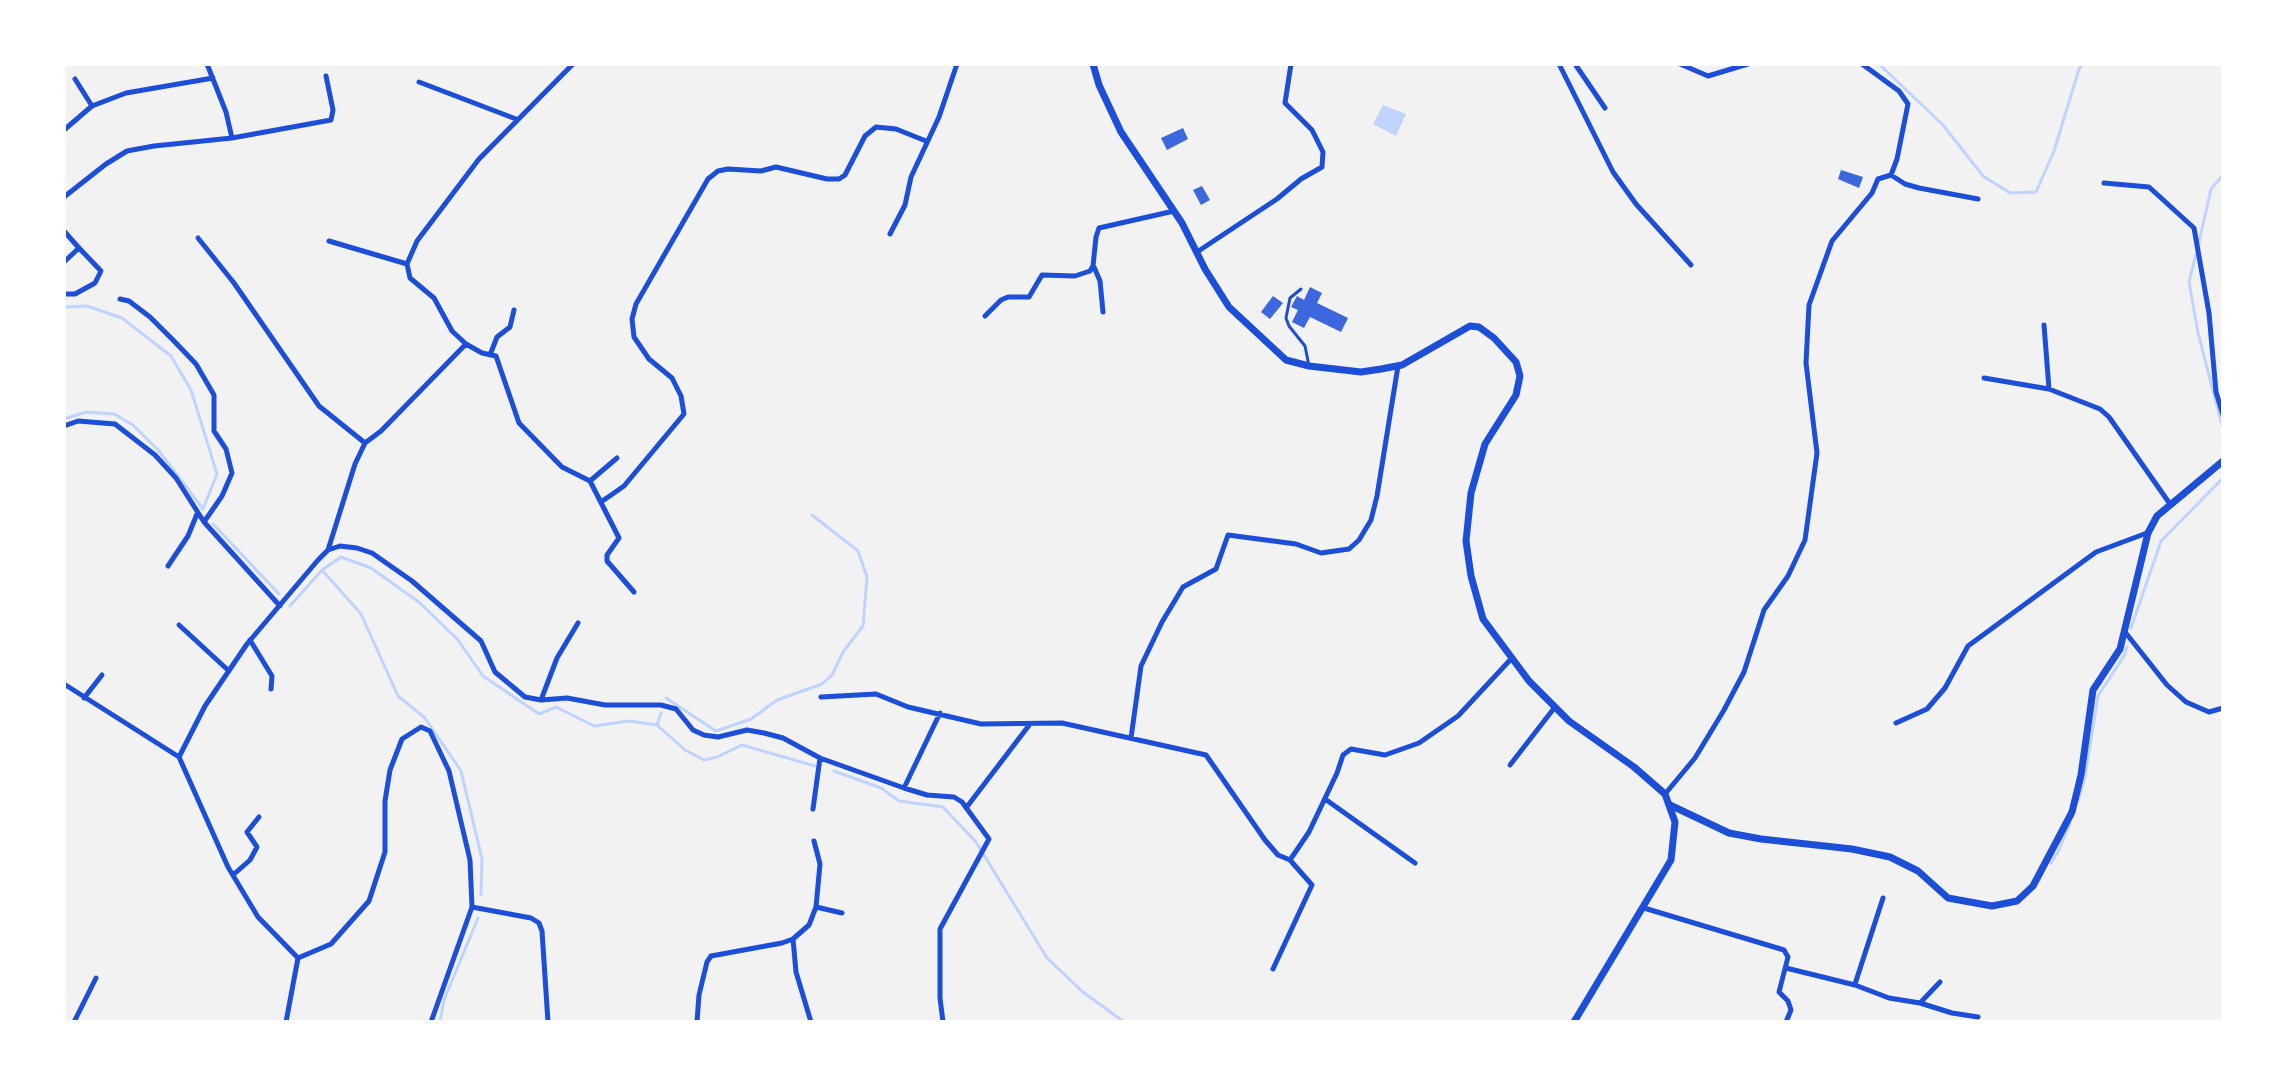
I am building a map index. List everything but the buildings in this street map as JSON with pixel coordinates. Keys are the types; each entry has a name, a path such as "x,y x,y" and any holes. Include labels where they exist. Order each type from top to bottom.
{"main road":[{"path":"1093,64 1099,85 1121,132 1174,211 1229,307 1286,360 1361,372 1398,366 1470,326 1479,327 1494,338 1516,362 1520,376 1516,395 1485,444 1471,493 1466,541 1471,576 1483,619 1511,659 1569,721 1634,767 1665,794 1675,822 1671,860 1574,1022"},
{"path":"1670,805 1729,833 1890,857 1918,871 1948,898 1992,906 2017,901 2033,886 2072,812 2081,775 2093,690 2120,649 2148,533 2157,516 2223,461"}],"street":[{"path":"207,64 226,112 232,138"},
{"path":"573,64 479,159 417,241 407,264 410,278 434,298 452,331 466,344 496,356 519,423 562,467 590,481 619,538 607,555 607,561 634,592"},
{"path":"890,234 905,205 911,177 939,117 957,64"},
{"path":"1196,252 1322,167 1323,152 1312,130 1285,103 1291,64"},
{"path":"1559,64 1613,172 1644,213 1691,265"},
{"path":"1575,64 1605,108"},
{"path":"1680,64 1708,76 1748,64"},
{"path":"1862,64 1899,91 1908,104 1891,175"},
{"path":"64,197 127,151 232,138 331,120 333,110 326,76"},
{"path":"64,130 92,106 126,93 213,78"},
{"path":"75,79 92,106"},
{"path":"419,82 516,119"},
{"path":"601,502 624,486 684,414 681,396 672,378 649,359 634,337 632,319 636,304 708,179 718,171 728,169 761,171 785,167 827,179 839,179 845,175 865,136 876,127 896,129 926,141"},
{"path":"1665,794 1695,758 1724,710 1744,672 1764,610 1788,576 1805,540 1817,453 1806,363 1809,305 1832,241 1872,193 1878,179 1891,175 1919,188 1978,199"},
{"path":"2104,183 2149,187 2194,228 2209,313 2216,392 2223,415"},
{"path":"1103,312 1100,281 1093,266 1099,228 1174,211"},
{"path":"64,231 101,271 95,283 75,294 64,294"},
{"path":"198,238 234,283 319,406 365,443"},
{"path":"329,241 407,264"},
{"path":"64,262 79,248"},
{"path":"985,316 1001,300 1029,297 1042,275 1085,274 1093,266"},
{"path":"120,299 129,301 150,317 174,341 196,364 214,395 214,431 226,449 232,473 222,496 204,522"},
{"path":"490,355 497,337 510,327 514,310"},
{"path":"2044,325 2049,389"},
{"path":"179,757 205,706 250,640 328,550 355,464 365,443 381,431 466,344"},
{"path":"1131,738 1141,666 1162,622 1183,587 1216,569 1228,535 1296,544 1321,553 1349,549 1359,540 1371,520 1377,496 1398,366"},
{"path":"1984,378 2049,389 2100,409 2109,417 2170,505"},
{"path":"64,426 78,421 115,424 155,455 176,478 197,514 280,606"},
{"path":"590,481 617,458"},
{"path":"168,566 188,536 197,514"},
{"path":"1896,723 1927,709 1945,688 1968,646 2096,552 2148,533"},
{"path":"328,550 340,546 372,553 412,581 481,641 495,672 525,697 541,700 567,698 605,705 661,705 676,709 693,730 704,735 718,737 747,730 783,738 820,758 904,788 927,795 954,797 989,839 940,929 943,1022"},
{"path":"541,700 557,658 578,623"},
{"path":"179,625 229,671"},
{"path":"2125,632 2167,685 2186,702 2209,712 2223,708"},
{"path":"250,640 272,676 271,689"},
{"path":"1290,860 1309,832 1343,755 1351,749 1385,755 1419,743 1458,716 1511,659"},
{"path":"84,698 102,675"},
{"path":"64,684 179,757 233,875 258,917 298,958"},
{"path":"821,697 876,694 908,707 981,724 1062,723 1206,755 1265,840 1278,855 1290,860 1312,885 1273,969"},
{"path":"1510,765 1555,707"},
{"path":"904,788 940,713"},
{"path":"966,809 1031,723"},
{"path":"298,958 331,944 369,901 385,852 385,801 390,770 402,739 421,727 430,731 449,771 470,860 472,907 431,1022"},
{"path":"813,809 820,758"},
{"path":"1325,798 1415,863"},
{"path":"233,875 250,860 257,847 247,832 259,817"},
{"path":"697,1022 699,995 711,956 793,939 809,925 816,907 820,864 814,841"},
{"path":"1855,985 1883,898"},
{"path":"472,907 531,918 539,923 548,1022"},
{"path":"816,907 842,913"},
{"path":"1644,908 1784,950 1788,957 1779,992 1790,1005 1790,1016 1786,1022"},
{"path":"793,939 796,972 811,1022"},
{"path":"286,1022 298,958"},
{"path":"1786,968 1855,985 1889,998 1978,1017"},
{"path":"74,1022 96,978"},
{"path":"1920,1003 1940,982"}],"lane":[{"path":"1301,289 1290,298 1286,318 1305,346 1309,366"}],"water":[{"path":"1383,105 1406,114 1396,136 1373,124"}],"waterway":[{"path":"1879,64 1943,125 1983,176 2010,193 2036,192 2054,151 2083,64"},
{"path":"2199,242 2211,189 2223,175"},
{"path":"2196,254 2189,282 2198,333 2223,429"},
{"path":"64,307 87,306 122,318 171,356 191,390 217,474 203,509"},
{"path":"64,419 86,412 114,414 133,425 159,451 203,509"},
{"path":"2131,628 2161,541 2223,478"},
{"path":"666,698 716,731 751,719 777,700 822,684 832,675 843,652 863,626 867,577 858,551 812,515"},
{"path":"213,524 279,594"},
{"path":"290,606 322,570 341,557 371,568 420,603 458,640 483,676 539,714 556,707 594,726 629,721 657,725 685,750 704,760 742,745 815,766"},
{"path":"322,570 361,614 398,696 425,718 461,771 482,859 481,895"},
{"path":"2078,801 2098,696 2127,647"},
{"path":"657,725 661,713"},
{"path":"834,771 881,788 899,801 943,807 976,842 1047,958 1083,992 1124,1022"},
{"path":"2051,863 2070,823"},
{"path":"440,1022 444,1000 478,918"}]}
